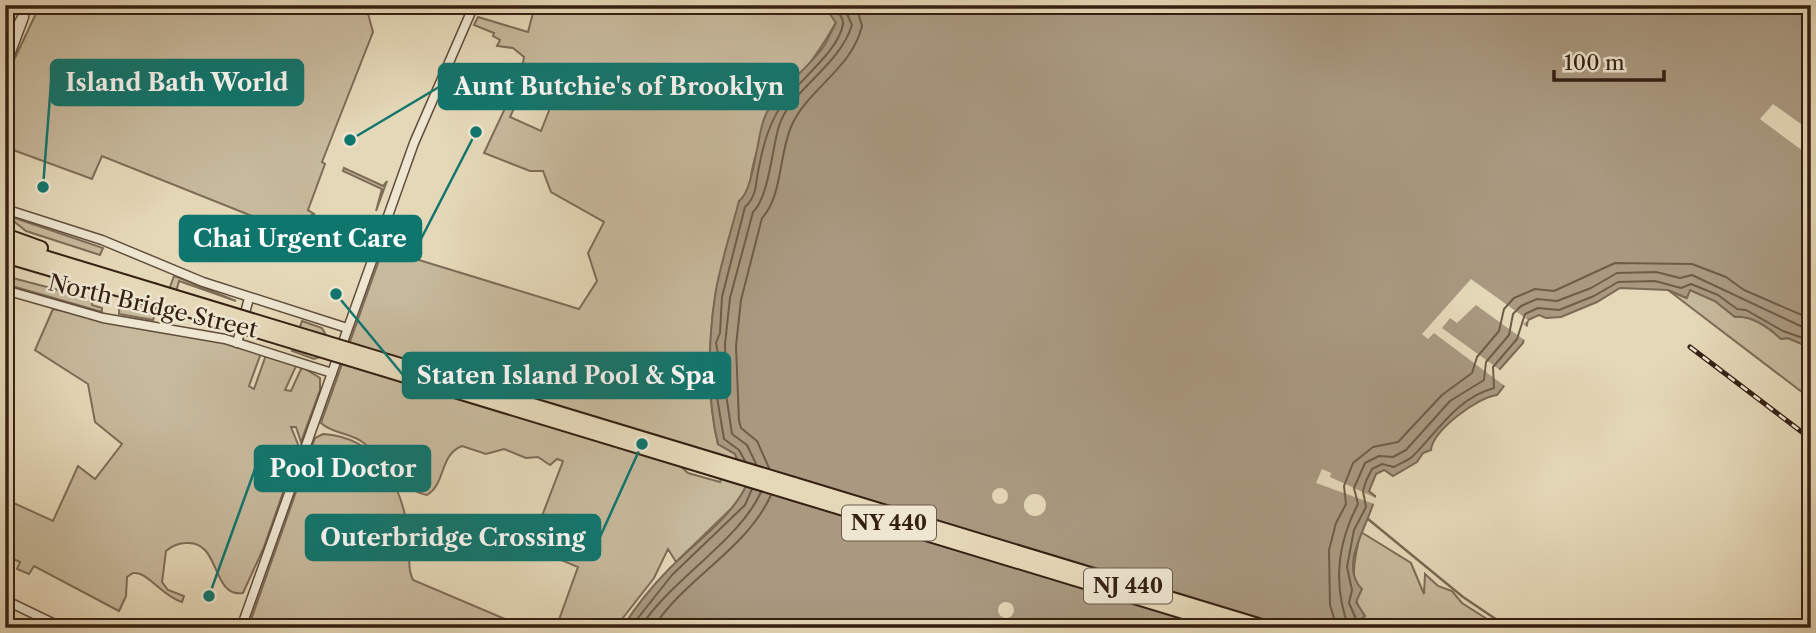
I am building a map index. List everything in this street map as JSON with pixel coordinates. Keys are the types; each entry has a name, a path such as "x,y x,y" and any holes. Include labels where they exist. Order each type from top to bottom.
{"highway":[{"path":"5,235 118,280"},
{"name":"NY 440","path":"5,245 118,280 152,295"},
{"name":"NY 440","path":"5,256 152,295 988,548"},
{"path":"5,262 54,271"},
{"name":"NJ 440","path":"988,548 1236,628"},
{"name":"NJ 440","path":"988,548 1268,628"}],"street":[{"path":"5,68 29,5"},
{"path":"241,628 423,120 474,5"},
{"path":"5,47 24,17"},
{"path":"5,209 102,240 249,298 347,328"},
{"name":"North Bridge Street","path":"5,290 103,318 176,329 237,343 332,373"},
{"path":"237,343 249,298"},
{"path":"5,600 63,628"}],"shaded area":[{"path":"40,5 360,5 367,10 373,32 322,162 325,164 308,210 314,214 310,216 302,236 102,156 92,179 5,147 5,79"},
{"path":"535,5 824,5 836,22 784,99 761,139 750,185 717,284 710,353 714,427 718,444 735,454 747,484 740,500 676,562 668,549 654,578 615,628 556,628 578,567 479,526 473,520 480,515 532,532 537,529 563,461 557,459 550,465 538,457 526,458 504,449 486,454 462,446 450,456 437,484 427,495 401,481 360,440 321,423 383,249 579,309 597,281 588,253 604,222 551,192 543,171 530,171 484,153 508,102 483,90 479,96 482,87 470,80 495,78 498,71 526,77 525,85 530,88 529,91 523,89 510,117 541,131 557,90 548,79 548,73 528,65 522,68 524,57 513,48 497,46 500,40 493,36 494,33 474,25 478,17 528,32","holes":["677,463 724,469 720,482 688,473"]},
{"path":"344,168 383,186 387,181 376,211 382,189 343,171"},
{"path":"6,215 103,248 100,255 26,231"},
{"path":"5,276 93,299 92,305 102,308 102,312 5,284"},
{"path":"174,276 236,301 179,281 176,292 169,290"},
{"path":"1668,290 1686,298 1690,290 1715,301 1735,317 1753,320 1781,339 1788,338 1811,348 1811,399"},
{"path":"120,299 149,304 148,307 157,309 153,320 119,314"},
{"path":"53,309 206,338 261,353 249,386 254,389 266,355 297,364 285,390 291,391 302,367 320,378 320,390 301,442 296,427 291,427 299,447 264,547 243,593 233,592 226,587 205,550 197,544 181,544 166,551 162,582 168,590 184,596 182,602 139,573 133,573 127,577 126,596 119,611 34,566 29,574 17,569 20,562 5,555 5,499 53,521 78,466 95,479 122,444 95,422 88,384 35,350"},
{"path":"302,321 322,328 327,337 320,357 314,359 292,351"},
{"path":"323,434 343,437 359,444 385,468 401,501 406,519 413,580 526,628 248,628 315,438"},
{"path":"1361,532 1411,563 1424,594 1425,574 1438,586 1452,591 1462,603 1501,628 1370,628 1361,619 1354,585 1355,558"}],"water":[{"path":"824,5 1811,5 1811,348 1788,338 1781,339 1754,320 1735,317 1715,301 1690,290 1687,298 1668,290 1620,288 1597,302 1561,317 1546,318 1539,315 1528,320 1523,343 1499,370 1504,386 1497,395 1468,408 1448,424 1439,433 1431,450 1423,453 1417,462 1393,476 1384,470 1376,474 1369,491 1375,496 1354,556 1353,568 1355,579 1362,589 1356,602 1365,616 1361,619 1370,628 622,628 657,582 723,518 747,484 735,454 718,444 714,427 710,371 715,296 739,201 748,187 767,111 824,46 836,23"}],"pier":[{"path":"1773,104 1811,131 1811,157 1760,119"},
{"path":"1471,279 1528,320 1523,324 1530,329 1527,342 1476,305 1457,323 1450,318 1442,328 1504,373 1506,387 1434,333 1428,339 1422,334"},
{"path":"1322,469 1331,473 1330,477 1378,499 1377,505 1316,483"},
{"path":"1000,488 1008,496 1000,504 992,496"},
{"path":"1035,494 1043,497 1046,505 1043,513 1035,516 1027,513 1024,505 1027,497"},
{"path":"1006,602 1012,604 1012,616 1006,618 1000,616 998,610 1000,604"}],"waterway":[{"path":"1368,519 1463,597 1509,628"}],"railway":[{"path":"1690,347 1811,439"}],"place":[{"name":"Chai Urgent Care","path":"476,132"},
{"name":"Aunt Butchie's of Brooklyn","path":"350,140"},
{"name":"Island Bath World","path":"43,187"},
{"name":"Staten Island Pool & Spa","path":"336,294"},
{"name":"Outerbridge Crossing","path":"642,444"},
{"name":"Pool Doctor","path":"209,596"}]}
